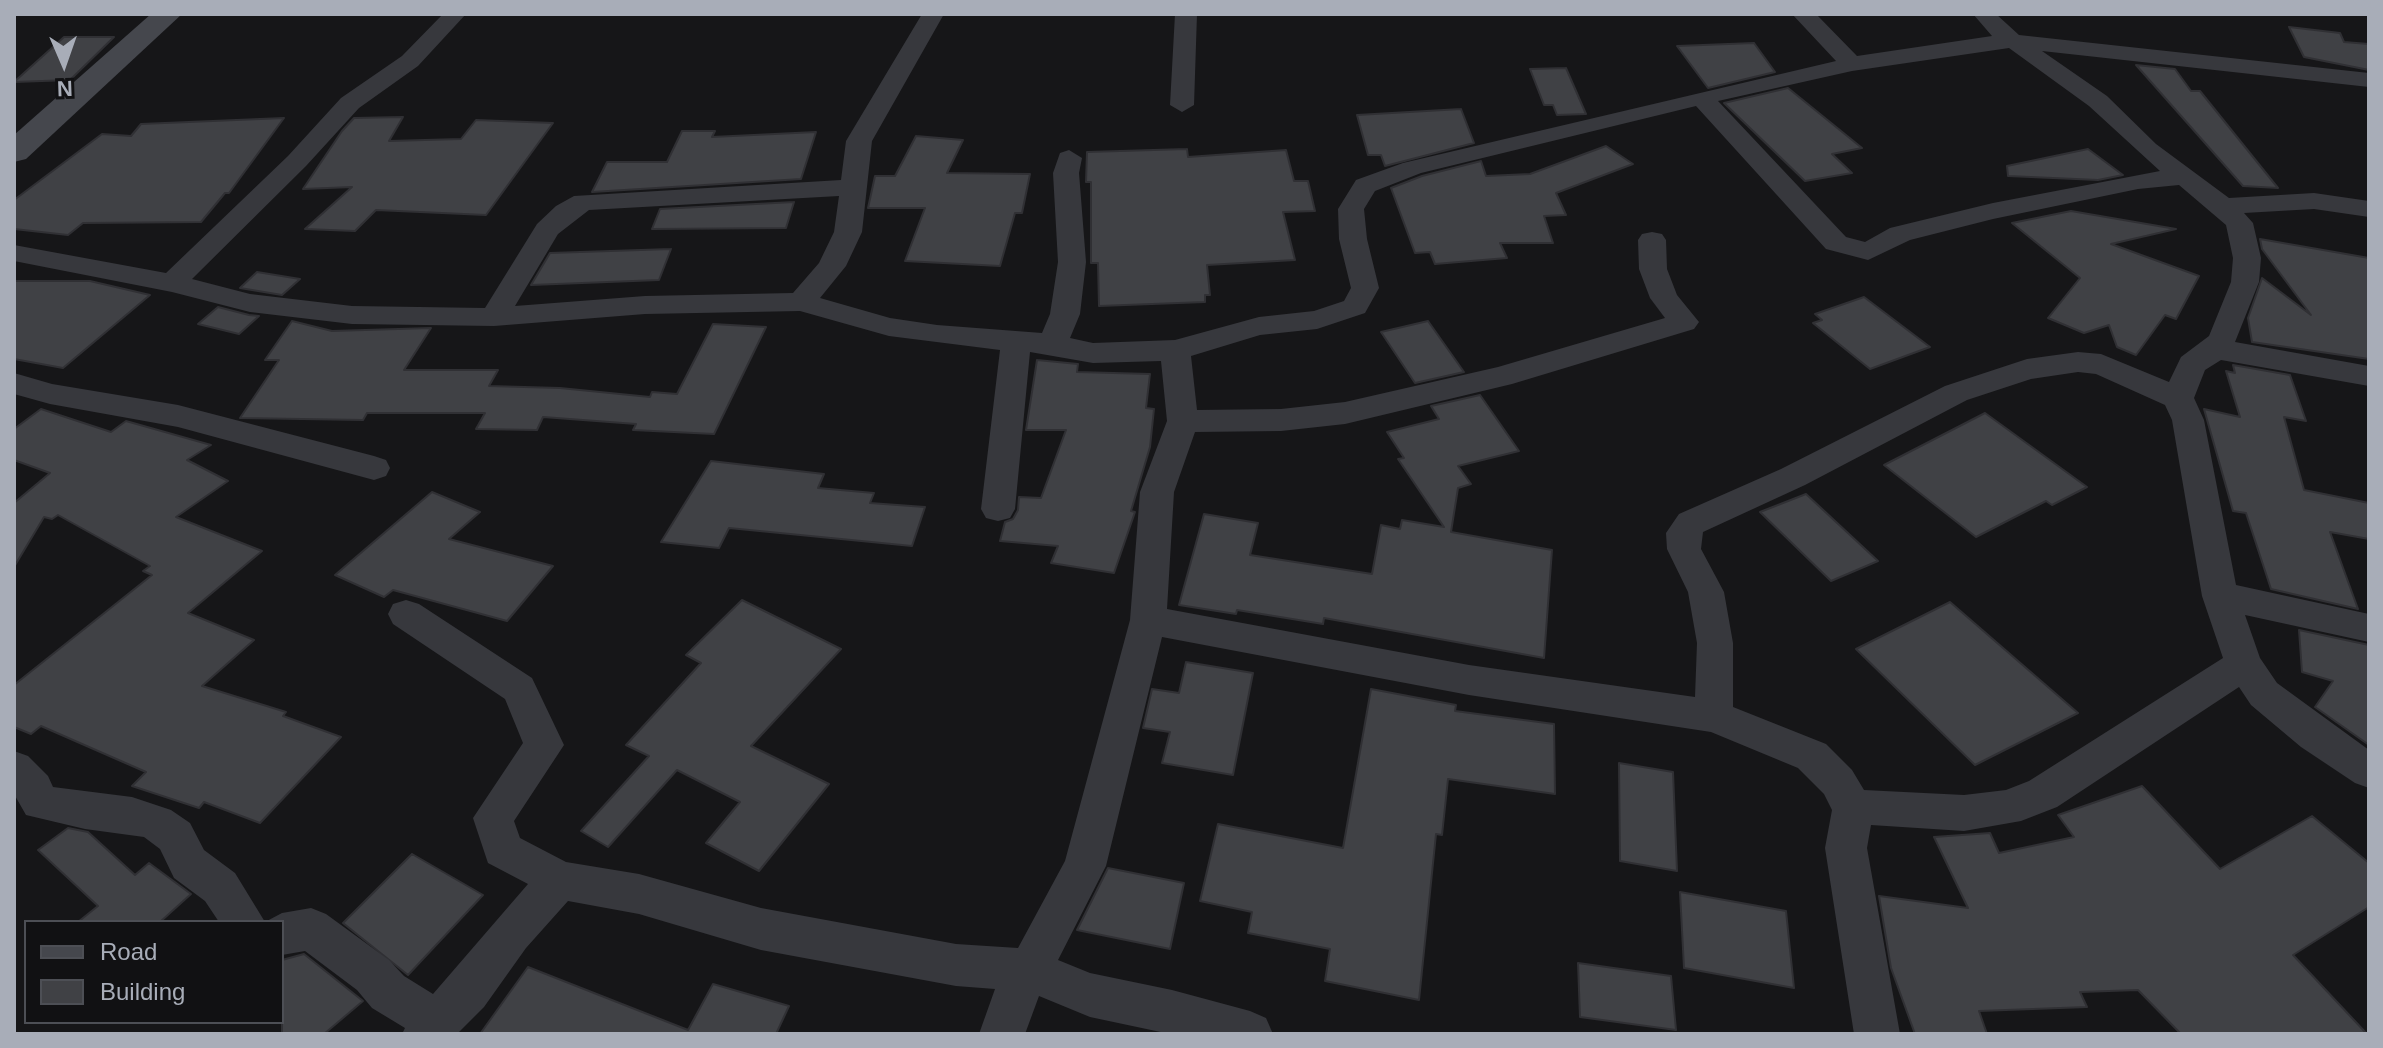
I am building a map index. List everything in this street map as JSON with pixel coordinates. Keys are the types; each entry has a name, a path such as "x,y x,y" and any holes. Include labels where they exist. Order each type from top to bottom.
{"street":[{"path":"14,152 168,14"},
{"path":"172,283 297,161 350,103 410,61 455,14"},
{"path":"801,302 832,266 848,232 859,141 933,14"},
{"path":"1182,105 1186,14"},
{"path":"1803,14 1852,64"},
{"path":"1984,14 2015,41 2098,101 2147,149 2223,206 2239,223 2247,258 2245,282 2216,349 2192,364 2178,398"},
{"path":"14,253 172,283 250,303 352,315 494,317 645,305 801,302 889,327 1016,343 1053,344 1093,353 1140,354 1176,350 1259,326 1317,320 1355,307 1365,288 1353,239 1351,209 1365,186 1412,168 1701,97 1852,64 1974,44 2015,41 2369,80"},
{"path":"1701,97 1836,243 1868,252 1900,234 1993,211 2138,181 2183,177"},
{"path":"1053,344 1065,314 1072,262 1066,173 1069,158"},
{"path":"494,317 547,230 565,212 583,202 853,187"},
{"path":"2223,206 2314,201 2369,209"},
{"path":"1183,421 1281,420 1345,413 1501,377 1684,322 1664,298 1653,269 1652,240"},
{"path":"998,509 1016,343"},
{"path":"2216,349 2369,376"},
{"path":"1002,1034 1010,1006 1085,866 1148,620 1157,492 1183,421 1177,387 1176,350"},
{"path":"1714,716 1715,643 1706,592 1684,549 1683,533 1691,523 1793,477 1956,393 2027,369 2052,364 2101,364 2178,398 2188,420 2220,596 2244,664 2264,694 2315,735 2369,771"},
{"path":"14,383 50,394 178,416 374,468"},
{"path":"2220,596 2369,628"},
{"path":"406,614 519,689 544,745 493,818 503,850 560,880 639,894 761,929 851,947 956,965 1030,970 1090,995 1172,1012 1250,1034"},
{"path":"1148,620 1469,680 1714,716 1812,756 1838,782 1853,809 1846,848 1877,1034"},
{"path":"1853,809 1881,806 1964,813 2007,808 2043,794 2244,664"},
{"path":"14,768 34,788 40,802 85,811 132,815 157,823 175,836 189,864 220,887 242,920"},
{"path":"284,934 311,929 373,975 388,992 430,1027 468,991 511,933 560,880"}],"building":[{"path":"2289,27 2340,33 2344,42 2369,44 2369,70 2304,57"},
{"path":"64,37 114,37 70,80 14,82"},
{"path":"1754,43 1775,72 1708,88 1677,46"},
{"path":"2136,65 2175,69 2191,91 2200,91 2278,188 2243,186"},
{"path":"1566,68 1586,114 1557,115 1553,105 1544,105 1530,69"},
{"path":"1788,88 1862,148 1832,154 1852,173 1805,181 1724,103"},
{"path":"1461,109 1474,143 1385,166 1381,155 1368,155 1357,115"},
{"path":"403,117 389,141 461,139 476,120 553,123 486,215 376,210 355,231 305,229 352,187 303,189 342,131 354,118"},
{"path":"284,118 229,193 225,193 201,222 83,223 68,235 14,229 14,200 102,134 131,136 141,124"},
{"path":"682,131 715,131 712,137 816,132 801,179 592,192 607,162 667,162"},
{"path":"916,136 963,140 947,173 1030,174 1022,213 1015,213 1000,266 905,261 925,208 868,208 875,176 895,176"},
{"path":"1606,146 1633,164 1556,193 1566,215 1544,216 1553,243 1500,243 1507,258 1435,264 1430,252 1415,253 1391,188 1422,176 1481,161 1486,176 1530,174"},
{"path":"1187,149 1188,157 1286,150 1294,181 1308,181 1315,211 1283,212 1295,260 1207,265 1210,295 1205,295 1205,302 1099,306 1098,263 1091,263 1091,182 1086,182 1087,152"},
{"path":"2088,149 2123,175 2098,180 2008,176 2007,166"},
{"path":"794,202 786,228 652,229 660,209"},
{"path":"2071,211 2176,229 2111,244 2199,276 2176,319 2165,315 2136,355 2117,347 2109,325 2084,333 2048,318 2080,278 2012,223"},
{"path":"2260,239 2369,258 2369,359 2252,342 2248,318 2262,278 2311,315 2262,249"},
{"path":"671,249 659,280 531,285 550,253"},
{"path":"257,272 300,279 282,295 240,288"},
{"path":"14,281 90,281 150,295 63,368 14,359"},
{"path":"1864,297 1930,347 1870,369 1813,323 1822,320 1815,314"},
{"path":"218,307 259,316 239,334 198,324"},
{"path":"292,321 332,331 431,328 404,370 498,370 489,386 560,388 650,397 652,392 677,394 713,324 766,327 714,434 633,430 636,424 543,417 537,430 476,429 485,413 367,413 363,420 240,418 279,360 265,360"},
{"path":"1428,321 1464,372 1415,383 1381,332"},
{"path":"1037,360 1078,364 1077,372 1150,374 1146,408 1154,409 1150,447 1131,511 1135,512 1114,573 1051,563 1058,546 1000,541 1005,522 1013,519 1018,510 1019,497 1041,498 1066,430 1026,430"},
{"path":"2233,365 2290,375 2306,421 2284,417 2304,490 2369,503 2369,539 2330,532 2358,609 2271,589 2246,513 2233,511 2204,409 2240,417 2226,371 2235,373"},
{"path":"1480,395 1519,451 1458,466 1471,484 1458,488 1451,532 1552,550 1544,658 1324,618 1323,624 1237,610 1236,614 1179,605 1204,514 1258,523 1250,555 1372,574 1381,525 1400,529 1402,520 1444,527 1398,459 1404,458 1387,432 1439,419 1431,406"},
{"path":"41,409 111,432 126,421 211,445 187,460 228,481 176,517 262,551 188,613 254,640 202,686 286,712 283,716 341,737 260,823 204,802 199,808 132,786 146,772 41,726 31,734 14,727 14,685 152,575 143,571 150,566 58,515 52,519 44,517 14,567 14,503 50,473 14,460 14,429"},
{"path":"1985,413 2087,487 2052,505 2046,501 1976,537 1884,465"},
{"path":"711,461 824,474 818,488 874,493 870,503 925,507 912,546 729,528 719,548 661,542"},
{"path":"432,492 480,512 449,539 553,566 507,621 393,590 384,597 335,575"},
{"path":"1806,494 1878,561 1831,581 1760,512"},
{"path":"742,600 841,649 751,746 829,784 759,871 706,843 740,802 677,770 608,847 581,831 649,756 626,745 701,663 686,655"},
{"path":"1950,602 2078,713 1975,765 1856,649"},
{"path":"2299,630 2369,645 2369,745 2315,707 2333,681 2302,672"},
{"path":"1186,662 1253,673 1233,775 1162,763 1170,732 1143,728 1152,689 1179,693"},
{"path":"1371,689 1456,705 1455,711 1554,724 1555,794 1448,779 1442,835 1436,834 1419,1000 1325,981 1330,949 1248,933 1252,912 1200,901 1218,824 1343,848"},
{"path":"1619,763 1673,772 1677,871 1620,861"},
{"path":"2142,786 2220,869 2312,816 2369,863 2369,907 2293,955 2367,1034 2181,1034 2138,990 2080,992 2087,1007 1979,1011 1987,1034 1915,1034 1891,968 1879,896 1968,908 1934,837 1990,833 1999,853 2074,837 2058,815"},
{"path":"68,828 88,832 135,875 149,863 191,894 162,920 80,920 98,906 38,850"},
{"path":"412,854 483,895 408,975 343,923"},
{"path":"1108,868 1184,883 1170,949 1077,930"},
{"path":"1680,892 1786,911 1794,988 1684,968"},
{"path":"304,954 363,1001 324,1034 282,1034 284,959"},
{"path":"1578,963 1671,976 1676,1030 1580,1017"},
{"path":"528,967 688,1030 713,984 789,1006 776,1034 480,1034"}]}
